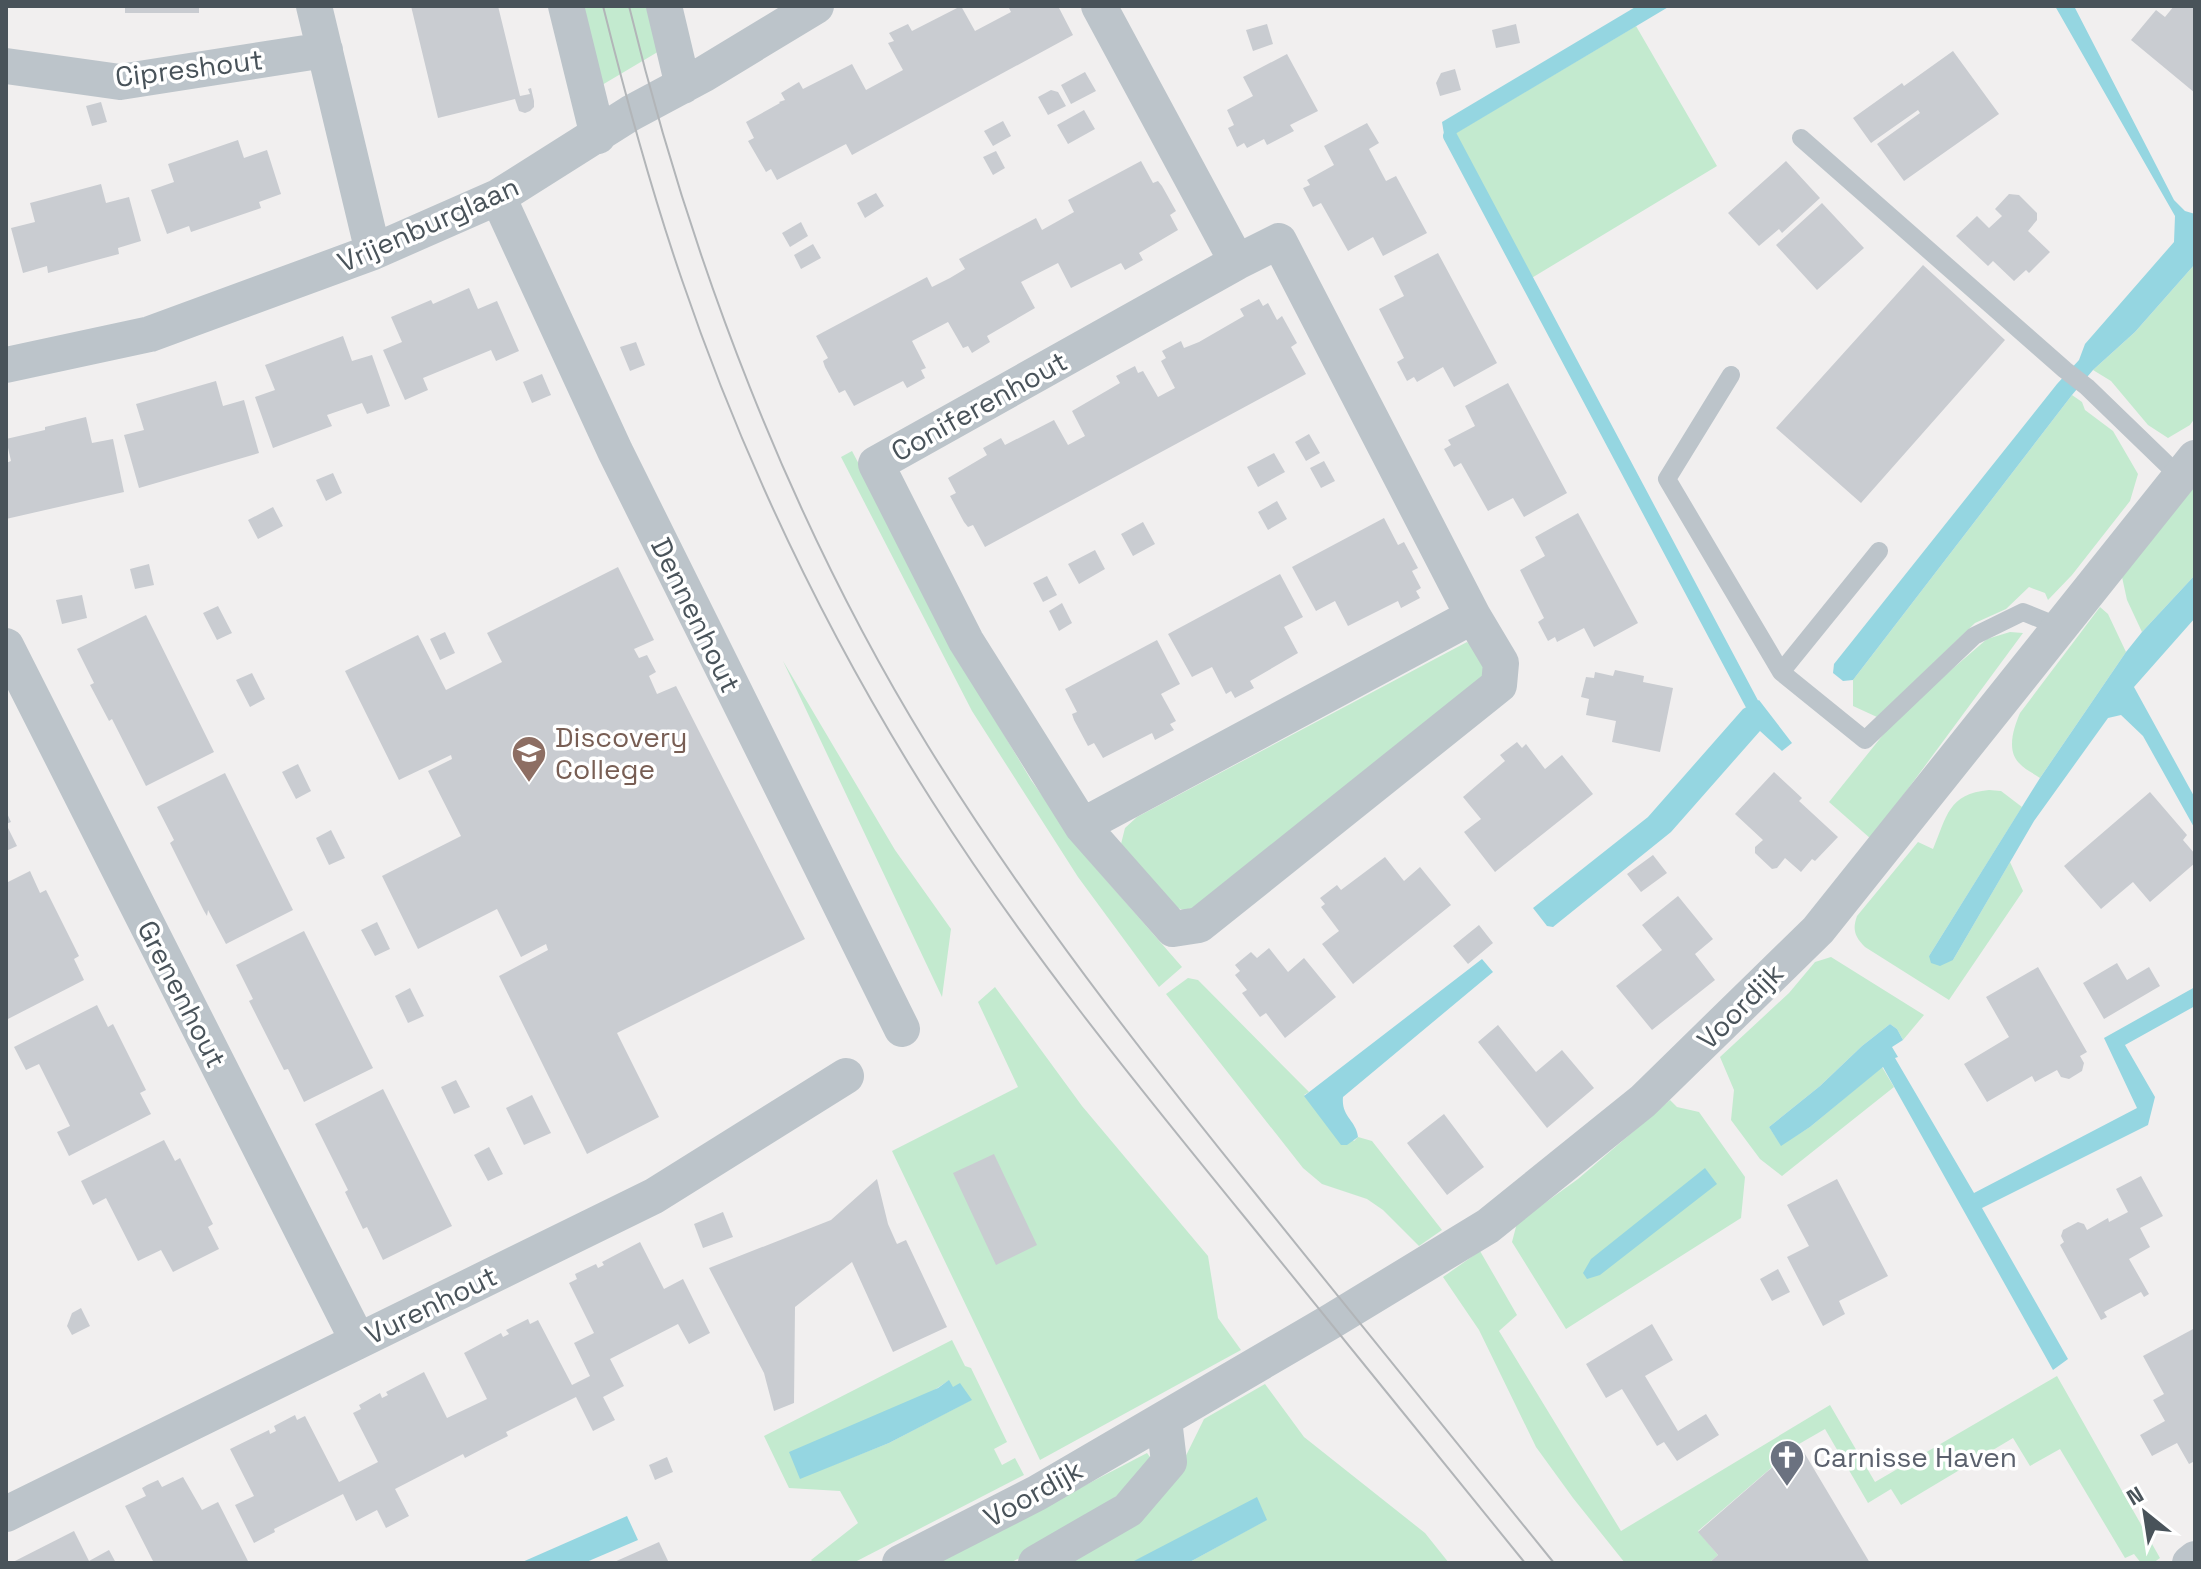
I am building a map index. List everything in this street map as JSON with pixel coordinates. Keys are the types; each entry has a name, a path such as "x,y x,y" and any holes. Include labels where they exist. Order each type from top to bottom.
{"street":[{"path":"314,6 373,252"},
{"path":"566,6 598,136"},
{"path":"664,6 683,86"},
{"name":"Vrijenburglaan","path":"6,365 150,334 373,252 498,197 631,113 683,86 816,6"},
{"path":"1099,6 1237,262"},
{"name":"Cipreshout","path":"6,66 120,82 325,50"},
{"name":"Dennenhout","path":"498,197 615,451 902,1029"},
{"name":"Coniferenhout","path":"1279,241 1473,616 1501,663 1499,685 1199,925 1173,929 1082,826 966,641 876,464 1237,262 1279,241"},
{"name":"Voordijk","path":"900,1563 1037,1493 1488,1226 1643,1101 1818,930 2188,468"},
{"path":"1082,826 1473,616"},
{"name":"Grenenhout","path":"6,646 358,1341"},
{"name":"Vurenhout","path":"6,1514 654,1196 846,1076"},
{"path":"1036,1563 1128,1510 1169,1462 1164,1420"},
{"path":"2190,1563 2195,1559"}],"lane":[{"path":"1801,138 2087,387 2188,468"},
{"path":"1731,375 1667,479 1781,672 1865,740 1974,636 2023,612 2060,627"},
{"path":"1781,672 1879,551"}],"green space":[{"path":"577,6 650,6 661,50 602,85"},
{"path":"1636,26 1717,166 1530,279 1454,134"},
{"path":"2195,264 2195,418 2190,425 2168,438 2148,425 2111,381 2093,370 2135,332"},
{"path":"2072,395 2082,402 2085,410 2113,431 2138,474 2130,501 2072,575 2048,600 2045,593 2029,587 2006,609 1975,623 1877,717 1853,706 1853,680"},
{"path":"852,451 987,706 1031,780 1087,858 1182,967 1159,987 1078,877 972,711 841,457"},
{"path":"2195,482 2195,575 2142,632 2127,600 2122,577"},
{"path":"2100,607 2108,614 2126,652 2040,778 2015,758 2012,738 2015,725 2020,713"},
{"path":"2010,632 2023,633 1871,839 1829,802 1899,715 1987,639"},
{"path":"1467,642 1479,650 1487,665 1484,679 1200,906 1184,910 1170,906 1121,844 1125,828 1137,817"},
{"path":"783,661 895,850 951,929 942,997"},
{"path":"2001,791 2022,807 1929,956 1953,960 2010,862 2023,891 1949,1000 1865,947 1855,933 1855,921 1918,842 1933,849 1946,817 1957,802 1975,792"},
{"path":"1831,957 1924,1015 1903,1040 1890,1024 1769,1127 1781,1145 1810,1127 1882,1067 1894,1087 1782,1176 1760,1159 1731,1120 1734,1090 1720,1057 1789,993 1815,962"},
{"path":"1188,978 1198,980 1309,1092 1304,1095 1354,1141 1358,1137 1372,1141 1442,1230 1419,1246 1383,1210 1367,1199 1322,1184 1303,1168 1166,994"},
{"path":"995,987 1082,1106 1208,1256 1218,1318 1241,1350 1040,1460 892,1151 1018,1087 978,1002"},
{"path":"1670,1100 1677,1107 1699,1112 1745,1177 1741,1218 1566,1329 1512,1242 1517,1223 1578,1179"},
{"path":"1480,1251 1517,1315 1499,1331 1621,1531 1830,1405 1875,1482 2057,1376 2160,1558 2153,1563 2141,1563 2134,1554 2125,1558 2060,1449 2030,1466 2013,1438 1901,1505 1891,1489 1868,1503 1825,1429 1799,1444 1698,1531 1718,1555 1709,1563 1625,1563 1536,1447 1479,1330 1443,1277"},
{"path":"952,1340 965,1366 971,1368 1007,1442 994,1449 1002,1465 1015,1458 1024,1475 853,1563 814,1563 811,1560 858,1523 840,1491 789,1488 764,1436","holes":["948,1381 952,1388 971,1400 889,1443 800,1478"]},
{"path":"1265,1384 1304,1437 1425,1533 1449,1563 1188,1563 1266,1520 1164,1547 1130,1563 1056,1563 1170,1488 1204,1419"},
{"path":"1147,1453 1150,1457 1138,1480 1066,1534 1010,1563 936,1563"}],"water":[{"path":"1637,6 1670,6 1445,140 1442,122"},
{"path":"2055,6 2074,6 2174,200 2185,211 2195,214 2195,264 2135,332 2093,370 1853,680 1843,681 1833,673 1834,664 2079,360 2085,344 2174,242 2175,216"},
{"path":"2195,575 2195,618 2134,687 2195,798 2195,829 2143,736 2121,715 2108,718 2034,821 1953,960 1940,966 1931,963 1929,956 2040,778 2126,652"},
{"path":"1759,700 1792,743 1782,751 1760,731 1671,832 1553,927 1547,926 1533,908 1648,817 1743,709"},
{"path":"1482,959 1493,972 1343,1097 1344,1109 1358,1137 1347,1145 1341,1145 1304,1096"},
{"path":"2195,987 2195,1006 2125,1045 2155,1097 2148,1125 1982,1208 2068,1359 2053,1370 1883,1067 1810,1127 1781,1146 1769,1127 1890,1024 1903,1040 1892,1047 1898,1057 1895,1058 1974,1193 2137,1108 2104,1038"},
{"path":"1705,1168 1717,1184 1600,1275 1587,1279 1583,1273 1591,1259"},
{"path":"949,1380 953,1387 960,1383 972,1400 889,1443 800,1479 789,1452 938,1388"},
{"path":"1257,1497 1267,1520 1188,1563 1130,1563"},
{"path":"627,1516 638,1540 584,1563 520,1563"}],"building":[{"path":"125,6 199,6 199,13 125,13"},
{"path":"411,6 498,6 520,96 530,94 528,89 531,88 534,107 525,113 519,111 515,99 438,118"},
{"path":"961,6 975,31 1011,12 1008,6 1058,6 1073,35 852,155 846,144 777,180 771,169 766,172 748,141 754,138 746,122 785,100 781,93 799,82 803,89 852,64 866,90 903,70 888,43 894,41 889,33 908,24 912,31"},
{"path":"2174,6 2195,6 2195,93 2131,40 2156,10 2165,17"},
{"path":"1267,24 1273,44 1253,51 1246,30"},
{"path":"1516,24 1520,43 1496,48 1492,30"},
{"path":"1953,51 1999,114 1904,181 1877,144 1920,113 1918,110 1871,143 1853,118"},
{"path":"1287,54 1318,111 1290,125 1294,131 1267,145 1264,139 1247,148 1244,143 1237,147 1228,128 1234,125 1227,110 1253,96 1243,77"},
{"path":"1455,69 1461,90 1440,96 1436,83 1441,73"},
{"path":"1085,72 1096,91 1071,104 1061,85"},
{"path":"1051,90 1058,92 1066,106 1048,115 1038,97"},
{"path":"101,102 107,122 92,126 86,106"},
{"path":"1084,110 1095,129 1068,144 1057,125"},
{"path":"1003,121 1011,136 993,146 984,131"},
{"path":"1367,123 1379,143 1369,149 1386,181 1396,176 1427,233 1383,256 1373,237 1348,251 1321,203 1313,207 1303,188 1310,185 1307,180 1334,165 1324,146"},
{"path":"238,140 244,158 267,150 281,194 259,202 261,208 191,232 189,226 167,234 151,190 174,182 168,164"},
{"path":"996,151 1005,168 993,175 983,157"},
{"path":"1141,161 1153,183 1158,181 1162,186 1176,211 1170,215 1178,230 1139,253 1143,260 1125,270 1121,263 1071,288 1058,263 1021,282 1035,308 987,336 990,342 972,353 968,346 963,348 948,322 912,341 926,368 921,370 925,378 907,388 903,381 854,406 845,390 839,393 825,367 823,361 828,358 816,336 927,277 932,287 950,278 965,269 959,259 1036,218 1042,230 1074,212 1068,200"},
{"path":"1786,161 1820,198 1782,233 1779,229 1759,246 1728,213"},
{"path":"101,184 106,203 129,197 141,241 118,248 119,254 48,273 47,266 23,273 11,228 35,222 30,203"},
{"path":"876,193 884,206 865,218 857,203"},
{"path":"2009,194 2019,195 2037,213 2037,220 2028,231 2050,252 2029,273 2026,270 2014,281 1993,261 1988,266 1956,236 1977,216 1989,228 2002,216 1995,209"},
{"path":"1822,203 1864,248 1817,290 1776,245"},
{"path":"801,222 808,236 790,247 782,233"},
{"path":"813,244 821,258 801,269 794,255"},
{"path":"1438,253 1497,363 1454,387 1443,367 1417,382 1414,377 1407,381 1397,362 1404,358 1379,309 1404,296 1394,276"},
{"path":"1923,265 2005,340 1861,503 1776,428"},
{"path":"469,288 478,309 497,301 519,351 496,361 491,350 423,378 428,390 405,400 383,350 402,342 391,317 431,300 433,304"},
{"path":"1259,299 1263,306 1268,303 1277,320 1282,316 1297,343 1291,347 1306,374 985,547 973,525 968,527 964,522 950,496 956,493 948,478 987,455 983,448 1001,438 1005,445 1054,420 1068,445 1085,436 1072,411 1120,383 1116,376 1135,366 1138,373 1143,371 1158,397 1175,388 1161,361 1166,358 1162,351 1181,341 1184,348 1199,342 1244,316 1240,309"},
{"path":"343,336 352,361 372,355 390,406 367,414 362,403 327,415 332,426 273,448 255,397 275,390 265,365"},
{"path":"636,342 645,365 630,371 620,347"},
{"path":"542,374 551,395 532,403 523,382"},
{"path":"216,381 223,406 244,400 259,453 139,488 124,435 144,430 136,404"},
{"path":"1508,383 1567,493 1524,517 1513,498 1488,511 1461,463 1454,467 1444,449 1451,445 1448,440 1475,426 1465,406"},
{"path":"86,417 92,443 113,439 124,492 6,519 6,463 11,461 6,439"},
{"path":"1309,434 1320,453 1306,461 1295,442"},
{"path":"1274,453 1285,472 1258,487 1247,467"},
{"path":"1324,461 1335,481 1321,488 1310,468"},
{"path":"333,473 342,493 326,501 316,480"},
{"path":"1277,501 1287,519 1268,530 1258,512"},
{"path":"273,507 283,526 258,539 248,520"},
{"path":"1578,513 1638,623 1594,647 1584,628 1557,642 1555,637 1548,641 1538,622 1544,618 1520,570 1545,556 1535,537"},
{"path":"1384,518 1398,545 1404,542 1418,568 1412,571 1421,588 1416,591 1420,598 1401,608 1398,601 1348,626 1335,601 1316,611 1292,567"},
{"path":"1143,522 1155,544 1133,556 1121,534"},
{"path":"1095,550 1105,569 1079,584 1068,564"},
{"path":"149,564 154,585 135,589 130,569"},
{"path":"618,567 654,640 634,649 639,658 647,655 656,672 649,676 657,694 676,686 805,939 617,1033 659,1117 587,1154 499,976 548,950 546,944 521,957 497,909 418,949 382,876 461,836 428,771 452,759 451,755 399,780 345,671 418,635 446,690 502,662 487,633"},
{"path":"1280,574 1303,617 1284,627 1298,653 1250,681 1254,688 1235,698 1231,691 1226,694 1212,667 1192,677 1168,634"},
{"path":"1047,576 1057,595 1043,602 1033,583"},
{"path":"82,595 87,618 62,624 56,600"},
{"path":"1062,603 1072,623 1059,631 1049,611"},
{"path":"218,606 232,633 217,640 203,613"},
{"path":"146,615 214,752 146,786 112,719 109,721 90,685 94,683 77,649"},
{"path":"445,632 455,653 440,660 430,639"},
{"path":"1157,640 1180,684 1161,694 1176,721 1170,724 1174,730 1155,740 1152,733 1103,758 1094,743 1088,746 1074,720 1072,714 1077,712 1065,689"},
{"path":"1615,670 1644,676 1643,682 1673,688 1660,752 1612,742 1616,721 1586,715 1589,699 1581,697 1586,677 1594,678 1595,672 1613,676"},
{"path":"252,673 265,699 250,707 236,680"},
{"path":"1517,742 1522,748 1526,744 1545,769 1562,755 1593,794 1495,872 1464,832 1481,819 1463,797 1505,761 1500,755"},
{"path":"298,764 311,791 296,799 282,772"},
{"path":"1774,772 1802,798 1799,801 1838,837 1801,872 1785,858 1777,868 1772,869 1755,853 1755,847 1763,840 1735,814"},
{"path":"225,773 293,910 226,944 208,910 207,916 204,911 170,843 174,840 157,807"},
{"path":"2150,792 2187,835 2183,840 2195,854 2195,863 2150,902 2133,882 2101,909 2064,866"},
{"path":"6,824 17,846 6,851"},
{"path":"331,830 345,858 329,865 316,838"},
{"path":"1653,855 1667,873 1641,892 1627,874"},
{"path":"1385,857 1404,881 1420,867 1451,905 1353,984 1322,944 1339,931 1321,907 1325,904 1320,898 1337,885 1341,890"},
{"path":"30,871 40,893 46,890 79,956 74,959 84,980 6,1020 6,883"},
{"path":"1678,896 1713,939 1695,954 1715,980 1652,1030 1616,986 1662,950 1642,925"},
{"path":"377,922 390,949 375,956 361,930"},
{"path":"1479,925 1493,943 1468,964 1453,946"},
{"path":"304,931 373,1068 304,1102 249,1001 253,999 236,965"},
{"path":"1269,948 1288,972 1304,958 1336,997 1285,1038 1266,1013 1260,1017 1242,993 1247,990 1235,975 1240,971 1235,965 1251,952 1257,958"},
{"path":"2117,963 2127,980 2149,967 2160,986 2104,1019 2083,983"},
{"path":"2038,967 2087,1052 2080,1056 2084,1063 2082,1071 2069,1079 2061,1077 2057,1070 2035,1082 2032,1076 1987,1102 1964,1064 2009,1037 1986,997"},
{"path":"410,988 424,1016 408,1023 395,996"},
{"path":"97,1005 108,1027 113,1024 146,1090 140,1093 151,1114 69,1156 57,1132 70,1126 39,1064 26,1070 14,1047"},
{"path":"1498,1025 1536,1072 1562,1050 1594,1088 1547,1128 1478,1042"},
{"path":"456,1080 470,1107 454,1114 441,1087"},
{"path":"383,1089 452,1226 383,1260 367,1227 363,1229 345,1192 348,1190 315,1124"},
{"path":"532,1095 551,1133 524,1145 506,1108"},
{"path":"1444,1114 1484,1167 1447,1195 1407,1143"},
{"path":"164,1140 175,1161 180,1158 213,1224 208,1227 219,1249 173,1272 161,1250 138,1261 106,1198 93,1205 81,1181"},
{"path":"489,1147 503,1174 488,1181 474,1155"},
{"path":"994,1154 1037,1245 996,1265 953,1173"},
{"path":"2141,1176 2163,1216 2140,1228 2150,1247 2129,1259 2149,1294 2144,1297 2141,1292 2104,1312 2107,1317 2101,1320 2060,1245 2064,1242 2061,1236 2063,1230 2078,1222 2084,1224 2087,1230 2108,1218 2109,1222 2128,1212 2116,1189"},
{"path":"877,1179 888,1224 896,1242 906,1240 947,1327 893,1352 852,1262 795,1307 794,1403 774,1411 764,1373 709,1268 831,1220"},
{"path":"1837,1179 1888,1276 1839,1301 1845,1314 1823,1326 1787,1257 1809,1246 1787,1205"},
{"path":"723,1212 733,1237 703,1248 694,1224"},
{"path":"640,1242 664,1289 683,1279 710,1333 689,1344 678,1324 610,1359 624,1386 603,1397 615,1420 593,1431 576,1397 506,1432 508,1436 465,1458 463,1454 395,1489 409,1516 386,1528 377,1510 356,1521 343,1494 274,1529 275,1532 254,1543 235,1505 254,1496 230,1449 269,1430 270,1434 276,1431 274,1426 295,1415 297,1420 305,1416 339,1482 378,1462 353,1413 361,1409 359,1405 380,1393 382,1398 388,1395 386,1392 424,1372 447,1418 487,1399 464,1353 501,1333 503,1337 509,1334 506,1330 528,1319 530,1324 538,1320 572,1385 590,1376 574,1343 594,1333 569,1283 577,1279 575,1274 596,1264 598,1268 604,1265 602,1262"},
{"path":"1778,1269 1790,1292 1772,1301 1760,1279"},
{"path":"81,1308 90,1326 72,1335 67,1326 72,1313"},
{"path":"1652,1324 1673,1360 1645,1376 1678,1431 1706,1414 1719,1435 1677,1461 1664,1442 1657,1446 1622,1389 1606,1398 1586,1364"},
{"path":"2195,1328 2195,1461 2189,1464 2177,1443 2152,1456 2140,1435 2165,1421 2153,1400 2164,1394 2143,1356"},
{"name":"Carnisse Haven","path":"1799,1444 1870,1563 1709,1563 1718,1555 1698,1532"},
{"path":"667,1457 673,1472 655,1480 649,1465"},
{"path":"183,1477 202,1510 218,1502 249,1563 154,1563 125,1506 146,1496 142,1488 147,1485 158,1480 162,1487"},
{"path":"74,1531 89,1561 109,1550 116,1563 11,1563"},
{"path":"659,1542 669,1563 612,1563"}],"waterway":[{"path":"1450,136 1752,704"}],"tram line":[{"path":"603,6 660,212 706,348 761,482 792,548 894,740 1005,910 1083,1015 1525,1563"},
{"path":"629,6 682,198 750,388 832,572 928,746 1004,863 1128,1033 1554,1563"}],"place":[{"name":"Discovery College","path":"529,784"},
{"name":"Carnisse Haven","path":"1787,1488"}]}
